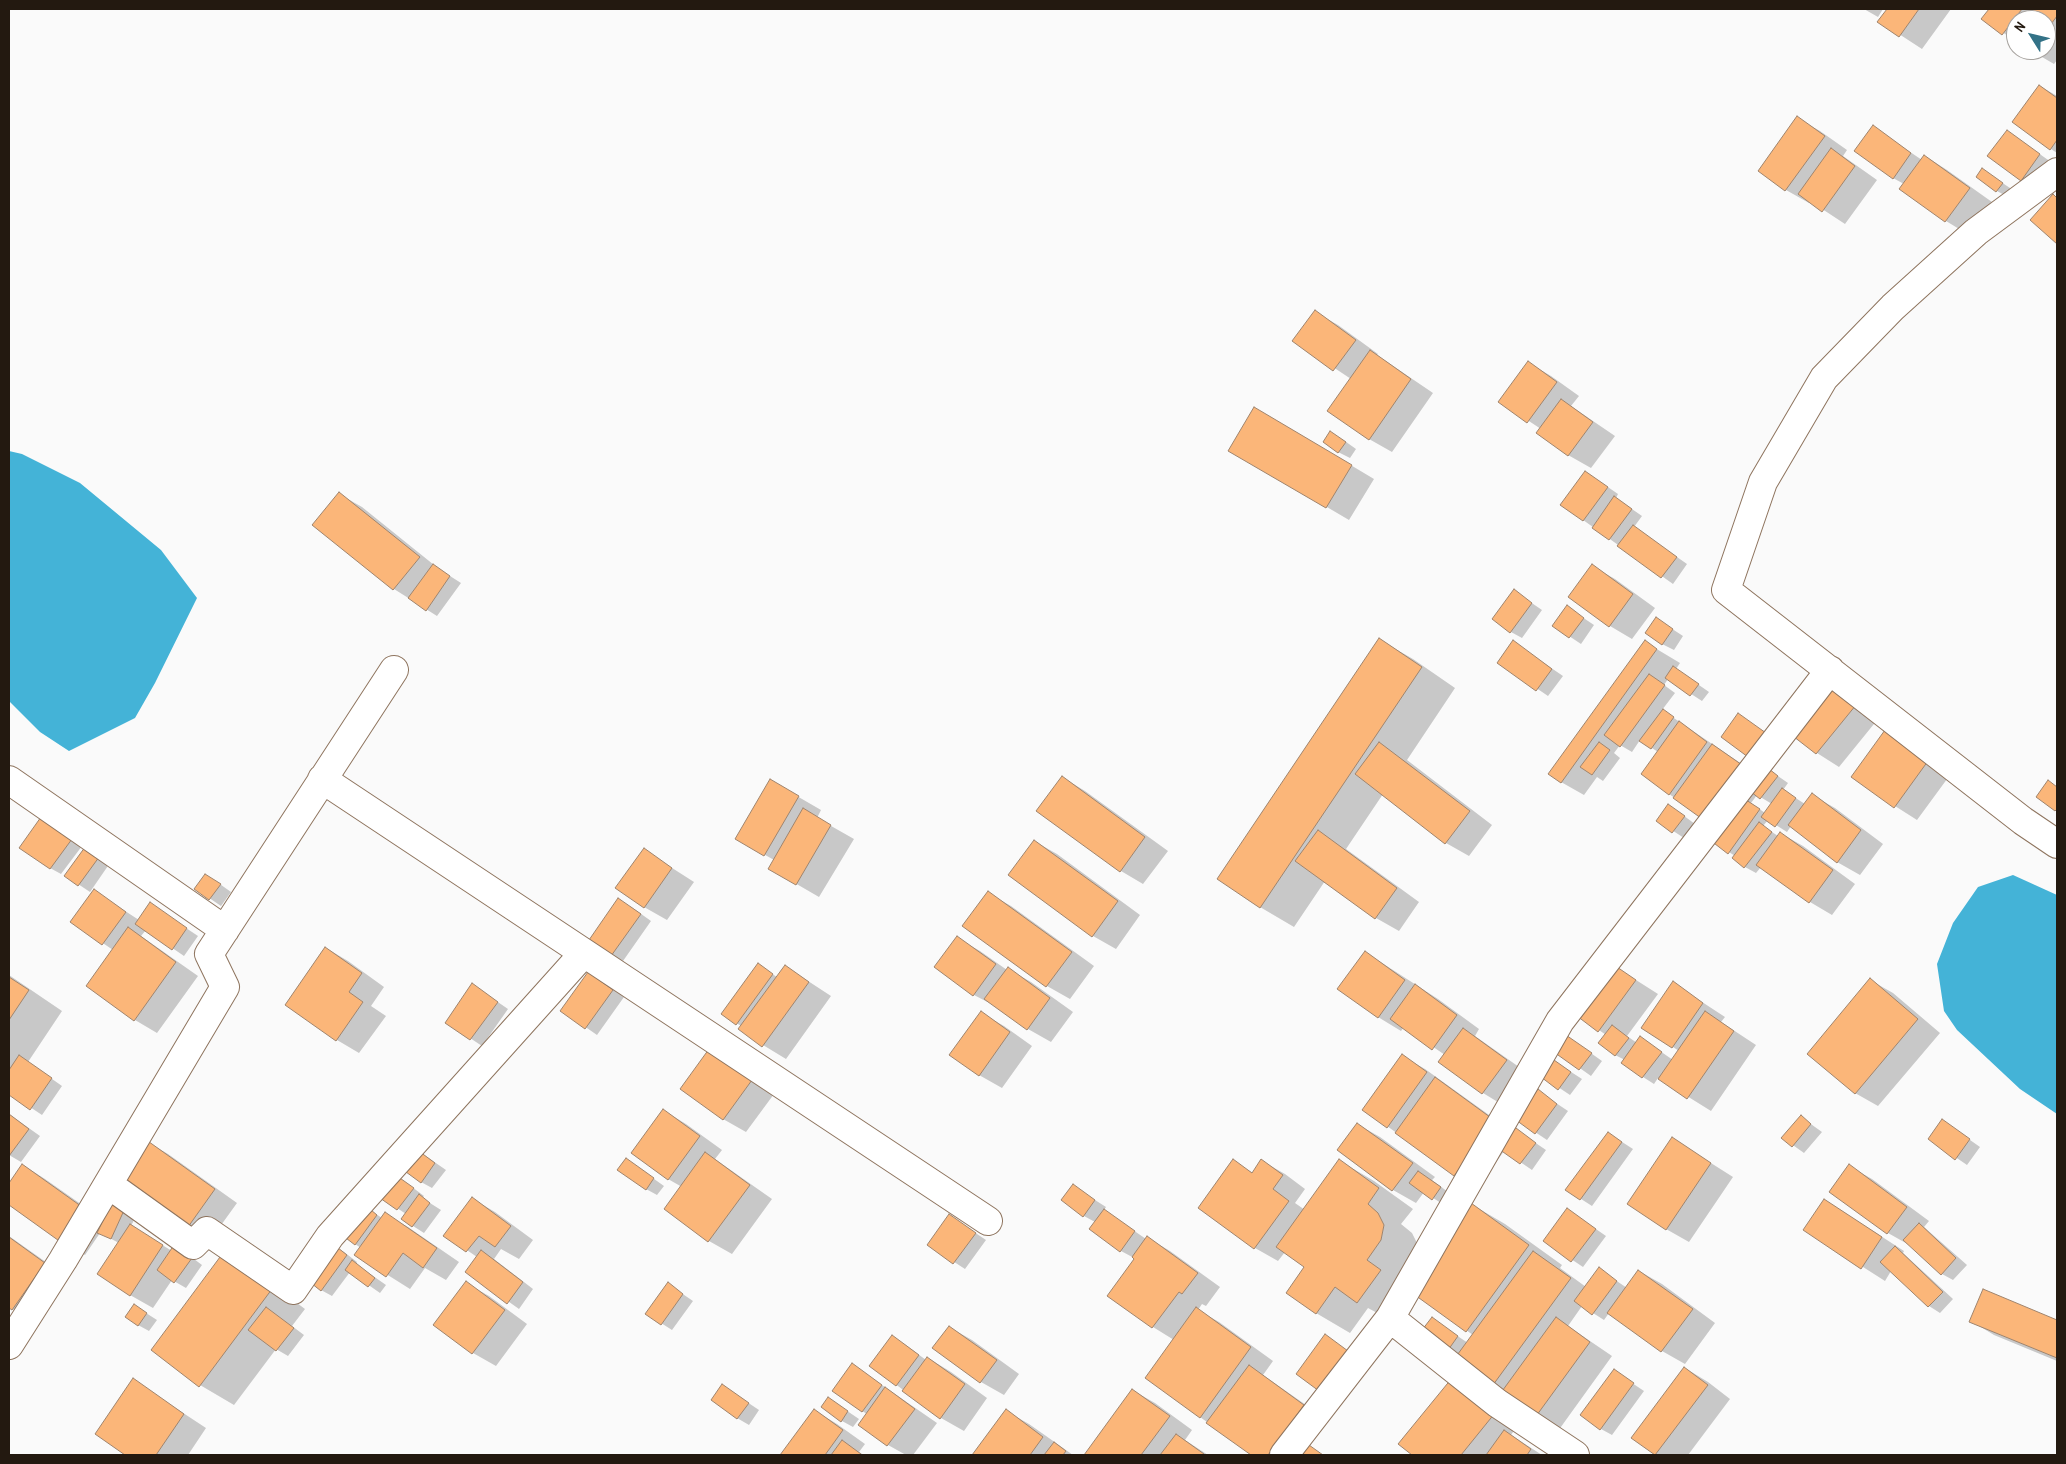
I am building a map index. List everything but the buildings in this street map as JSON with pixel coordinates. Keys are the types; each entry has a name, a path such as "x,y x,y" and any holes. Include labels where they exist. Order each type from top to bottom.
{"street":[{"path":"2057,172 1976,232 1893,307 1824,378 1764,482 1726,590 2023,821 2057,844"},
{"path":"9,1345 63,1260 225,988 209,954 394,670"},
{"path":"1284,1455 1390,1318 1560,1021 1830,670"},
{"path":"322,779 988,1220"},
{"path":"9,780 225,930"},
{"path":"108,1184 193,1245 207,1231 293,1290 330,1236 584,953"},
{"path":"1390,1318 1497,1403 1575,1455"}],"water":[{"path":"9,451 22,454 80,483 161,550 197,598 155,683 135,718 69,751 40,732 9,701"},
{"path":"2013,875 2057,895 2057,1114 2020,1089 1957,1030 1944,1011 1937,964 1953,923 1978,887"}]}
